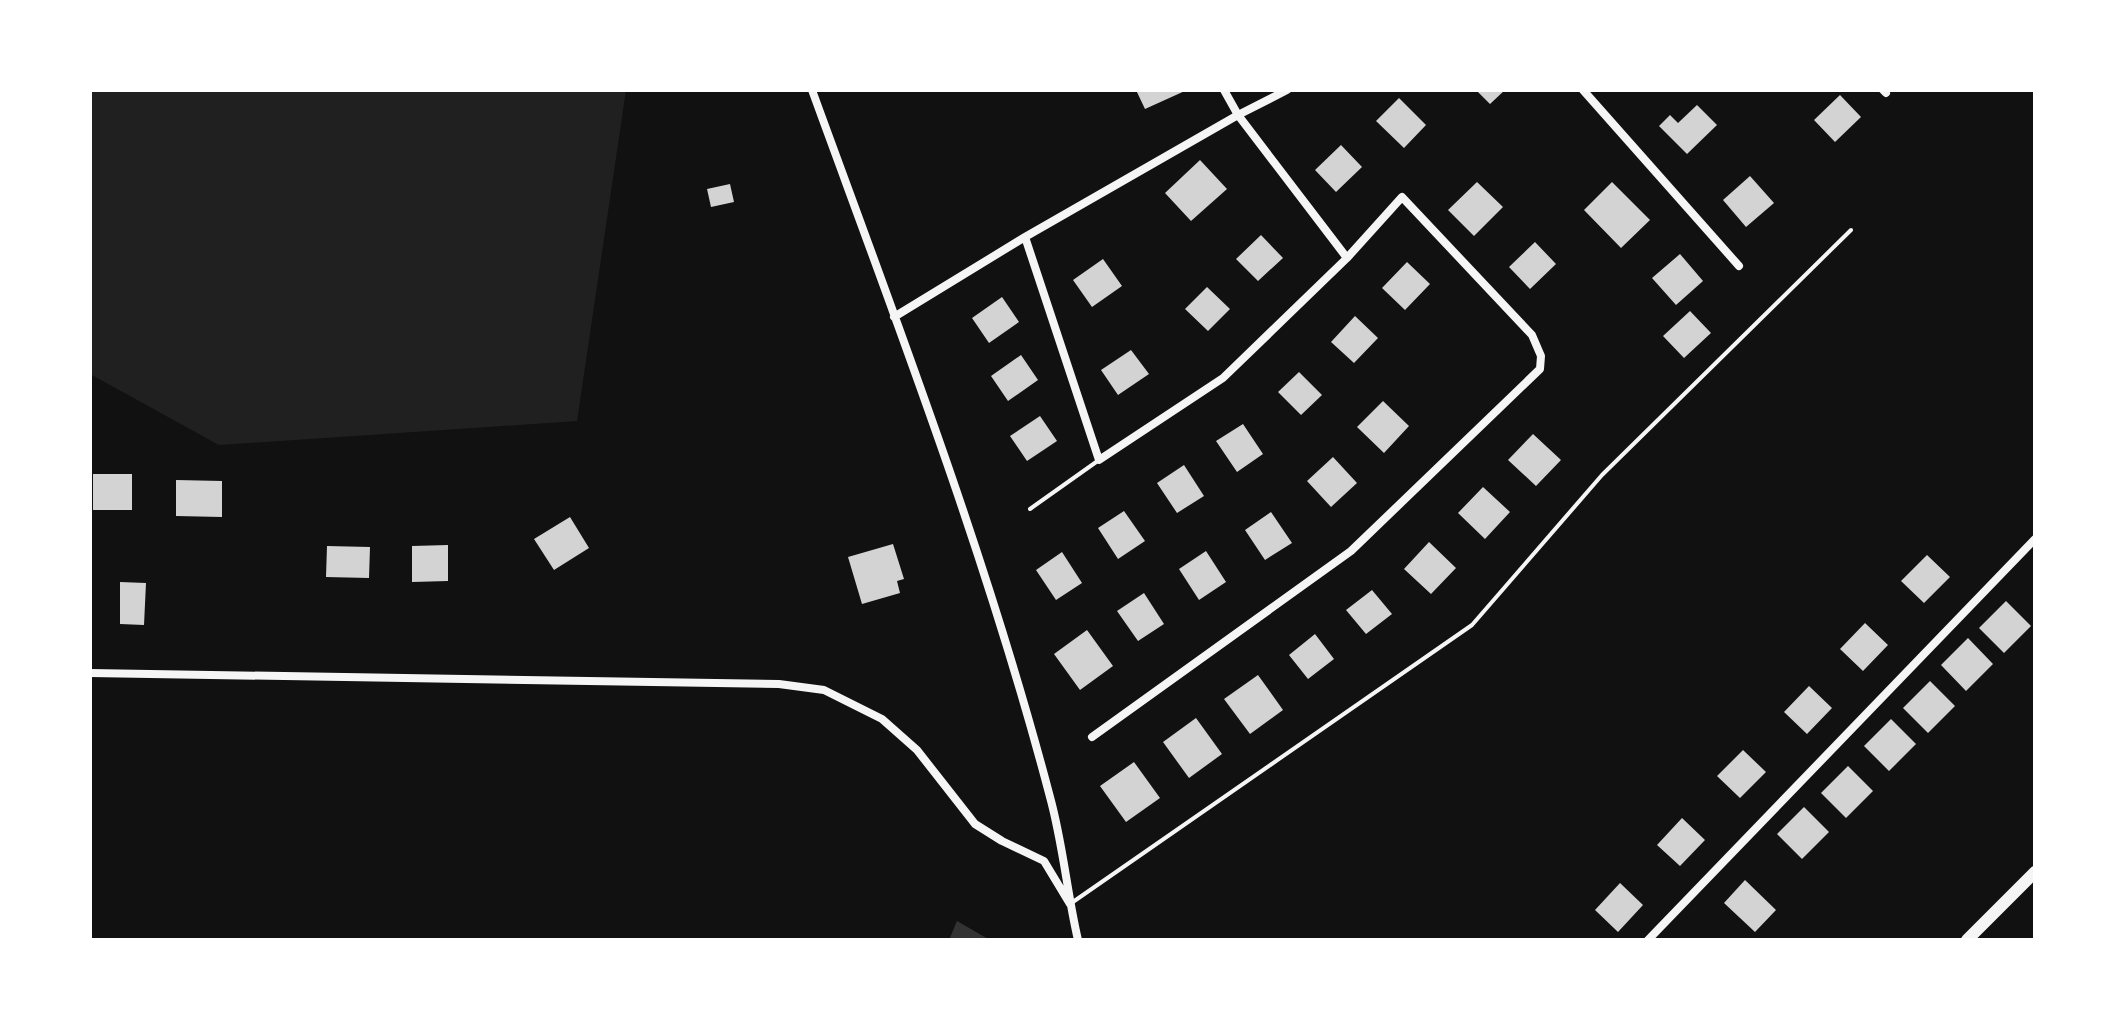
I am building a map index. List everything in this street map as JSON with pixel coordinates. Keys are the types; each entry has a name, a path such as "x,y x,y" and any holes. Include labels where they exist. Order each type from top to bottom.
{"main road":[{"path":"1967,940 2035,872"}],"street":[{"path":"812,90 927,403 1020,689 1051,801 1078,940"},
{"path":"1224,90 1238,115 1347,258"},
{"path":"894,317 1025,237 1287,90"},
{"path":"1583,90 1739,266"},
{"path":"1025,237 1099,460 1223,378 1347,258 1402,197 1532,335 1541,356 1540,369 1351,551 1092,737"},
{"path":"1648,940 2035,539"},
{"path":"90,673 779,684 824,690 882,719 917,750 975,824 1044,861 1070,904"}],"lane":[{"path":"1070,904 1472,625 1602,475 1851,230"},
{"path":"1030,509 1099,460"}],"shaded area":[{"path":"90,90 626,90 577,421 219,445 90,374"},
{"path":"957,921 990,940 949,940"}],"building":[{"path":"1136,90 1187,90 1145,109"},
{"path":"1476,90 1505,90 1490,104"},
{"path":"1840,95 1861,117 1835,142 1814,120"},
{"path":"1399,98 1426,125 1404,148 1376,121"},
{"path":"1697,105 1717,125 1687,154 1659,126 1670,115 1678,123"},
{"path":"1341,145 1362,167 1336,192 1315,170"},
{"path":"1200,160 1227,189 1191,221 1165,193"},
{"path":"1750,176 1774,203 1746,227 1723,200"},
{"path":"1477,182 1503,207 1474,236 1448,210"},
{"path":"1612,182 1650,220 1621,248 1584,210"},
{"path":"730,184 734,202 711,207 707,189"},
{"path":"1261,235 1283,258 1258,281 1236,259"},
{"path":"1535,242 1556,264 1530,289 1509,267"},
{"path":"1680,254 1703,281 1676,305 1652,278"},
{"path":"1103,259 1122,286 1092,307 1073,280"},
{"path":"1407,262 1430,284 1405,310 1382,288"},
{"path":"1207,287 1230,309 1208,331 1185,309"},
{"path":"1002,297 1019,322 989,343 972,318"},
{"path":"1690,311 1711,333 1684,358 1663,336"},
{"path":"1355,316 1378,338 1354,363 1331,342"},
{"path":"1131,350 1149,374 1118,395 1101,370"},
{"path":"1021,355 1038,380 1008,401 991,376"},
{"path":"1299,372 1322,395 1301,415 1278,392"},
{"path":"1383,401 1409,426 1384,453 1357,427"},
{"path":"1040,416 1057,441 1027,461 1010,436"},
{"path":"1243,424 1263,454 1237,472 1216,441"},
{"path":"1533,434 1561,460 1536,486 1508,460"},
{"path":"1333,457 1357,483 1331,507 1307,481"},
{"path":"1184,465 1204,496 1177,513 1157,483"},
{"path":"93,474 132,474 132,510 93,510"},
{"path":"176,480 222,481 222,517 176,516"},
{"path":"1483,487 1510,512 1485,539 1458,513"},
{"path":"1124,511 1145,541 1118,559 1098,528"},
{"path":"1271,512 1292,543 1265,560 1245,530"},
{"path":"570,517 589,548 554,570 534,539"},
{"path":"1429,542 1456,568 1431,594 1404,569"},
{"path":"893,544 904,579 897,581 900,593 862,604 848,557"},
{"path":"448,545 448,581 412,582 412,546"},
{"path":"327,546 370,547 369,578 326,577"},
{"path":"1206,551 1226,582 1199,600 1179,569"},
{"path":"1062,552 1082,583 1056,600 1036,570"},
{"path":"1927,555 1950,577 1924,603 1901,581"},
{"path":"120,582 146,583 144,625 120,624"},
{"path":"1372,590 1392,614 1366,634 1346,610"},
{"path":"1144,593 1164,624 1138,641 1117,611"},
{"path":"2006,601 2031,626 2004,653 1979,628"},
{"path":"1865,623 1888,645 1863,671 1840,649"},
{"path":"1087,630 1113,666 1080,690 1054,654"},
{"path":"1315,634 1334,659 1308,679 1289,655"},
{"path":"1968,638 1993,664 1966,691 1941,665"},
{"path":"1258,675 1283,710 1250,734 1224,699"},
{"path":"1930,681 1955,706 1928,733 1903,708"},
{"path":"1809,686 1832,708 1807,734 1784,712"},
{"path":"1196,718 1222,754 1189,778 1163,742"},
{"path":"1891,719 1916,744 1889,771 1864,746"},
{"path":"1743,750 1766,772 1740,798 1717,776"},
{"path":"1134,762 1160,798 1126,822 1100,786"},
{"path":"1848,766 1873,791 1846,818 1821,793"},
{"path":"1804,807 1829,832 1802,859 1777,834"},
{"path":"1682,818 1705,840 1680,866 1657,845"},
{"path":"1745,880 1776,910 1755,932 1724,903"},
{"path":"1620,883 1643,905 1618,932 1595,910"}]}
